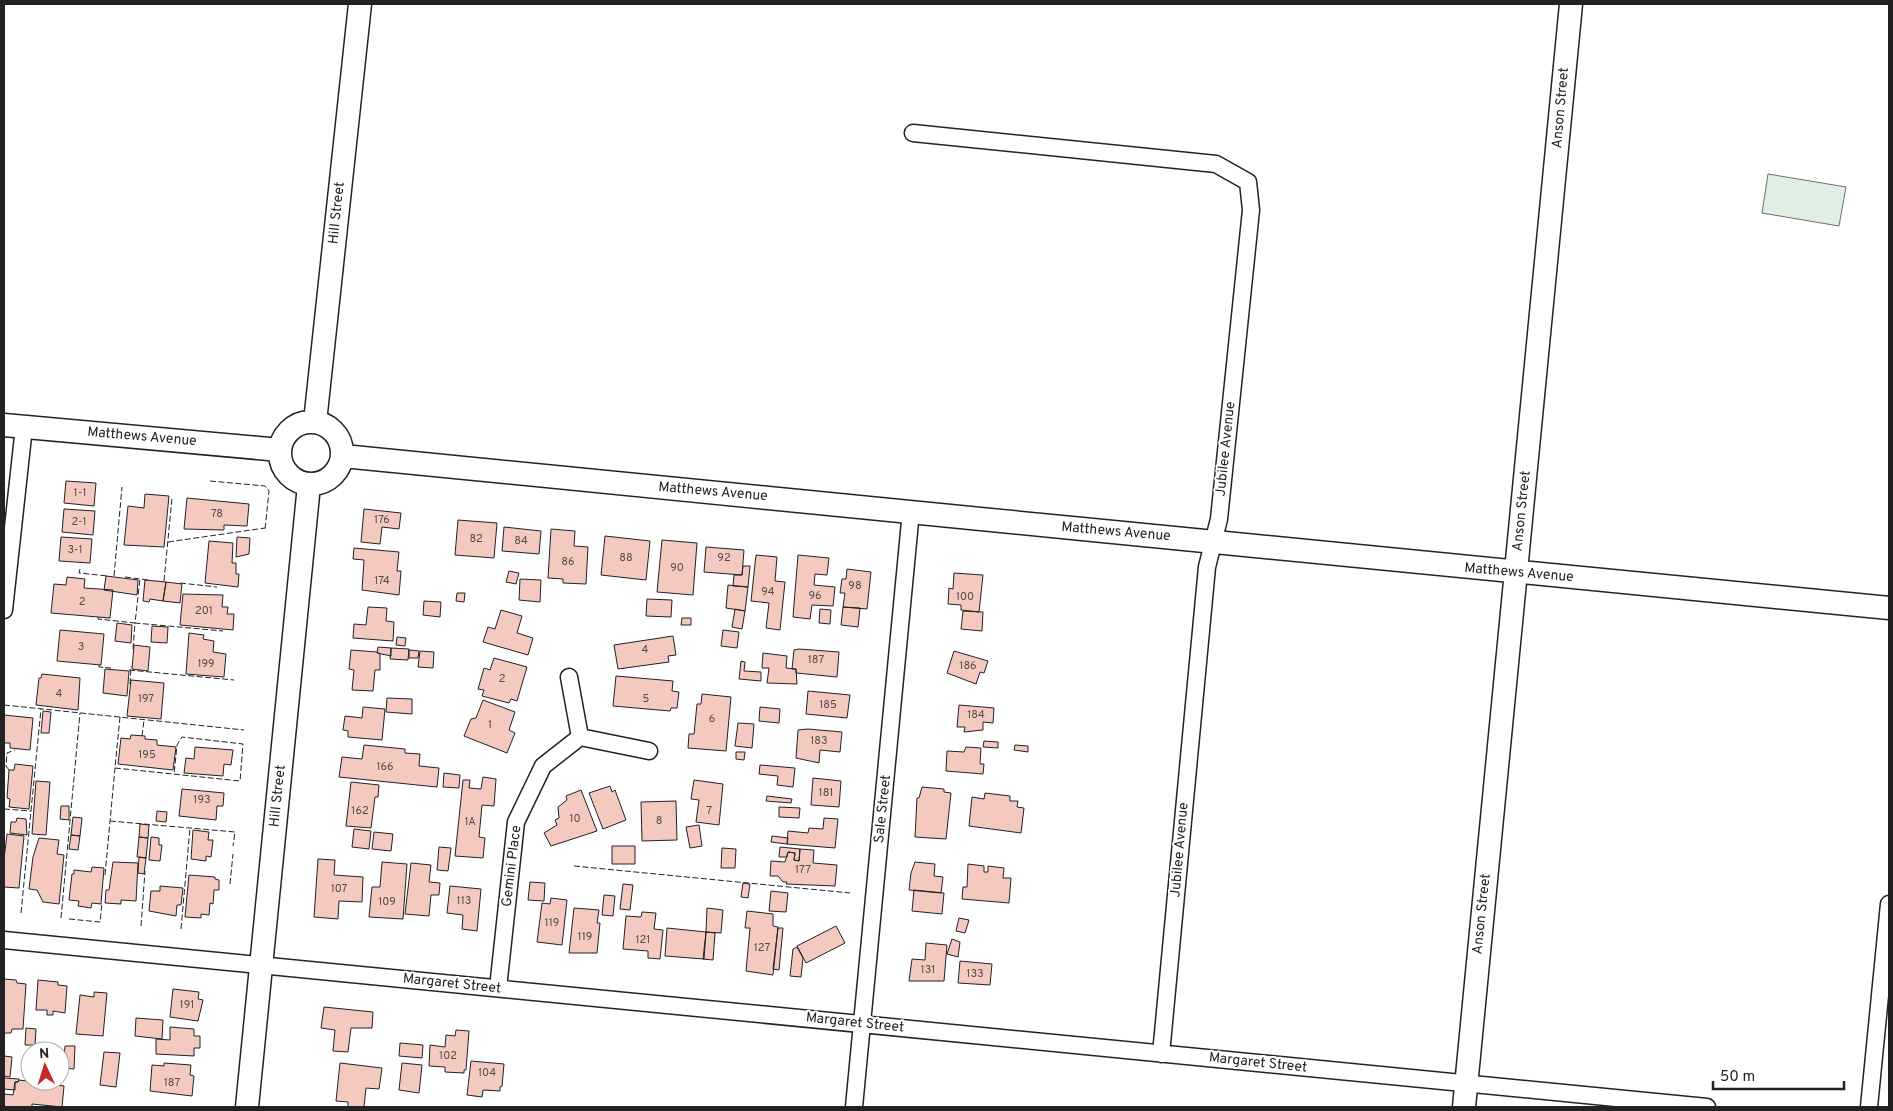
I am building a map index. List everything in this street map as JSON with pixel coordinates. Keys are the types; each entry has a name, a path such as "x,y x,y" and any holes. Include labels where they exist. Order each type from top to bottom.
{"street":[{"name":"Hill Street","path":"315,422 360,4"},
{"name":"Anson Street","path":"1464,1107 1571,4"},
{"name":"Jubilee Avenue","path":"913,133 1216,164 1248,182 1251,210 1220,513 1207,567 1160,1054"},
{"path":"315,422 324,425 338,438 343,456 335,474 328,480 309,484 299,482 290,477 284,469 280,450 288,432 296,426 315,422"},
{"path":"4,610 14,426"},
{"name":"Matthews Avenue","path":"14,426 280,450"},
{"name":"Matthews Avenue","path":"343,456 1516,572 1644,582 1889,608"},
{"name":"Hill Street","path":"247,1107 309,484"},
{"name":"Sale Street","path":"854,1107 911,511"},
{"path":"569,677 580,737 649,751"},
{"name":"Gemini Place","path":"498,988 516,822 544,766 580,737"},
{"path":"1869,1107 1889,904"},
{"name":"Margaret Street","path":"4,940 1707,1107"}],"green space":[{"path":"1768,174 1846,187 1839,226 1762,213"}],"building":[{"path":"66,481 96,483 94,506 64,503"},
{"path":"145,494 169,496 164,547 124,545 128,506 144,508"},
{"path":"187,498 249,504 247,526 224,525 224,530 184,529"},
{"path":"64,509 95,511 93,535 62,532"},
{"path":"364,509 401,513 399,529 382,527 380,544 361,542"},
{"path":"458,520 497,523 494,558 455,555"},
{"path":"504,527 541,531 539,554 502,551"},
{"path":"551,529 575,531 574,546 588,547 586,584 563,583 563,579 548,578"},
{"path":"605,536 650,541 646,580 601,575"},
{"path":"61,537 92,539 90,563 59,561"},
{"path":"237,537 250,538 249,554 236,557"},
{"path":"662,540 697,543 693,595 657,592"},
{"path":"209,541 233,543 232,563 236,563 236,574 239,574 238,587 205,583"},
{"path":"706,547 744,550 742,575 704,572"},
{"path":"354,548 399,552 397,571 401,571 399,595 362,590 364,560 353,559"},
{"path":"756,555 777,557 775,581 785,582 780,630 766,628 769,603 751,601"},
{"path":"798,555 829,558 827,575 815,574 814,585 835,587 833,606 812,605 810,619 793,617"},
{"path":"743,566 750,566 748,587 733,586 734,575 742,575"},
{"path":"847,569 871,572 867,609 843,607 845,593 840,593 842,579 846,579"},
{"path":"509,571 519,573 516,584 506,582"},
{"path":"954,573 983,575 979,612 961,610 961,605 948,604 949,588 953,589"},
{"path":"106,576 138,580 137,595 104,590"},
{"path":"67,577 85,579 84,588 113,590 110,618 51,613 54,584 66,585"},
{"path":"520,579 541,580 540,602 519,600"},
{"path":"145,580 166,582 163,601 150,599 149,602 143,601"},
{"path":"166,582 182,584 180,603 163,601"},
{"path":"728,585 748,587 745,611 726,608"},
{"path":"457,593 465,593 464,602 456,601"},
{"path":"183,594 223,595 222,607 228,607 227,614 234,614 233,630 180,625"},
{"path":"647,599 672,600 671,617 646,616"},
{"path":"424,601 441,602 440,617 423,615"},
{"path":"368,607 387,608 386,621 394,622 393,641 353,638 354,624 366,625"},
{"path":"843,607 860,608 858,627 841,625"},
{"path":"735,609 745,611 742,629 732,627"},
{"path":"820,609 831,610 830,624 819,623"},
{"path":"501,610 522,616 517,633 533,638 528,655 483,642 488,627 495,629"},
{"path":"963,611 983,612 982,631 961,629"},
{"path":"682,618 691,618 691,625 681,625"},
{"path":"117,623 132,625 131,643 115,641"},
{"path":"152,626 168,627 167,643 151,642"},
{"path":"60,630 104,634 101,665 57,661"},
{"path":"723,630 739,632 737,648 721,646"},
{"path":"189,633 204,635 203,639 214,641 213,652 226,654 224,677 186,674"},
{"path":"673,636 676,655 668,656 669,662 618,669 614,645"},
{"path":"397,637 406,638 405,646 396,645"},
{"path":"134,645 150,647 148,671 132,669"},
{"path":"378,647 391,648 391,656 377,653"},
{"path":"391,648 409,649 408,660 390,659"},
{"path":"351,650 377,652 380,654 380,670 375,670 373,691 352,690 354,670 349,669"},
{"path":"409,650 419,651 418,658 409,658"},
{"path":"794,650 839,652 837,677 796,673 796,669 792,669"},
{"path":"420,651 434,652 433,668 418,667"},
{"path":"954,651 988,661 984,673 980,672 976,684 947,673"},
{"path":"763,653 787,656 786,668 796,669 797,684 767,683 769,668 762,668"},
{"path":"494,658 527,667 517,701 511,699 509,703 482,696 484,690 478,689 484,668 490,670"},
{"path":"741,661 745,662 744,671 761,672 761,681 739,679"},
{"path":"105,669 129,671 127,696 103,693"},
{"path":"42,674 80,678 78,710 36,705 39,678 41,678"},
{"path":"616,676 673,681 672,691 679,692 677,708 671,708 670,711 613,706"},
{"path":"131,680 164,683 161,719 127,716"},
{"path":"808,691 850,695 847,718 806,714"},
{"path":"702,694 731,697 726,751 688,748 689,734 694,734 697,704 701,704"},
{"path":"387,698 412,699 412,714 386,712"},
{"path":"483,700 515,712 509,730 515,733 507,753 464,736 471,719 476,718"},
{"path":"959,705 994,708 993,723 983,722 983,730 964,732 965,727 957,727"},
{"path":"363,707 385,709 382,740 348,737 348,731 343,730 345,716 362,718"},
{"path":"760,707 780,709 779,723 759,721"},
{"path":"43,711 51,712 49,733 41,733"},
{"path":"4,715 33,718 30,750 10,748 10,743 4,743"},
{"path":"738,723 754,724 752,748 735,746"},
{"path":"798,730 842,732 840,752 820,750 819,763 796,758"},
{"path":"131,735 145,736 145,739 157,740 157,745 176,747 173,770 118,764 121,738 130,739"},
{"path":"984,741 998,742 998,748 983,747"},
{"path":"364,745 405,749 405,753 420,754 419,766 439,768 437,787 339,777 342,757 362,759"},
{"path":"1015,745 1028,746 1028,752 1014,750"},
{"path":"195,747 233,750 231,765 224,764 223,776 184,773 186,758 194,759"},
{"path":"966,747 981,748 980,764 984,764 983,774 946,771 947,751 964,752"},
{"path":"736,752 745,752 744,760 736,759"},
{"path":"15,764 33,766 29,809 9,807 10,799 7,798 9,770 14,770"},
{"path":"760,765 795,768 793,787 777,785 778,776 759,774"},
{"path":"444,773 460,775 459,788 443,787"},
{"path":"483,777 496,779 494,806 482,805 479,837 485,838 483,858 455,856 463,780 470,780 469,788 481,789"},
{"path":"813,778 841,781 839,807 811,805"},
{"path":"694,780 723,784 719,825 696,822 699,800 691,799"},
{"path":"36,781 50,782 46,835 32,834"},
{"path":"351,782 379,785 378,797 375,797 371,828 346,826"},
{"path":"610,786 612,792 615,790 626,820 603,829 589,793"},
{"path":"922,787 944,789 944,792 951,793 946,839 915,837 917,798 919,798"},
{"path":"182,789 224,793 223,806 217,806 216,820 179,816"},
{"path":"581,790 597,831 551,846 544,833 557,825 555,820 559,818 558,807 567,800 566,796"},
{"path":"985,793 1010,796 1010,801 1018,801 1017,807 1024,808 1021,833 969,826 972,797 984,799"},
{"path":"767,796 792,799 791,803 766,801"},
{"path":"676,801 677,840 642,841 641,802"},
{"path":"61,806 69,806 69,820 60,819"},
{"path":"779,807 800,808 799,818 779,817"},
{"path":"157,811 167,812 166,822 156,821"},
{"path":"73,817 82,818 80,836 71,835"},
{"path":"17,818 26,819 27,835 10,833 11,822 16,822"},
{"path":"824,818 838,819 835,848 787,844 788,831 808,833 809,828 823,829"},
{"path":"140,824 149,825 148,838 139,837"},
{"path":"699,825 702,846 690,848 686,827"},
{"path":"354,829 371,831 369,849 352,847"},
{"path":"193,830 209,832 208,840 213,840 211,857 206,856 206,861 191,859"},
{"path":"374,832 393,834 391,851 372,849"},
{"path":"7,834 24,836 19,888 4,887 4,859"},
{"path":"71,835 80,836 78,850 69,849"},
{"path":"772,836 788,838 787,844 771,842"},
{"path":"139,837 148,838 146,858 137,857"},
{"path":"151,837 159,838 159,845 162,845 160,861 149,860"},
{"path":"39,838 59,840 57,854 64,855 59,904 43,902 37,890 29,889 33,857"},
{"path":"612,846 635,846 635,864 612,864"},
{"path":"439,847 451,848 448,871 437,870"},
{"path":"780,847 800,849 799,861 794,860 795,853 788,852 787,857 779,857"},
{"path":"722,848 736,849 735,868 721,868"},
{"path":"800,849 814,850 813,863 837,865 835,886 786,884 787,882 783,882 778,876 770,876 771,861 785,862 788,852 795,853 794,860 799,861"},
{"path":"139,857 146,858 144,874 138,873"},
{"path":"318,859 335,860 334,875 363,877 362,902 339,901 338,919 314,917"},
{"path":"113,862 138,863 136,901 121,900 121,904 105,903 106,890 109,890"},
{"path":"382,862 407,864 403,919 369,917 372,887 380,887"},
{"path":"915,862 935,864 934,876 943,877 941,893 909,890 911,873"},
{"path":"411,863 431,865 429,882 440,883 439,895 431,895 429,916 405,914"},
{"path":"968,864 984,866 984,872 988,872 988,866 1004,868 1003,878 1011,878 1009,903 962,899 963,887 967,887"},
{"path":"92,867 104,868 101,904 92,903 91,908 78,906 79,901 69,900 72,874 74,874 74,870 91,872"},
{"path":"189,875 215,877 215,879 219,880 219,890 214,890 213,904 210,903 209,915 201,914 201,918 185,917"},
{"path":"530,882 545,883 544,901 528,900"},
{"path":"743,883 750,884 748,898 741,897"},
{"path":"623,884 633,885 630,910 620,909"},
{"path":"160,886 183,888 181,905 177,905 176,916 149,911 151,891 160,891"},
{"path":"450,886 481,889 477,931 462,929 463,915 447,913"},
{"path":"914,890 944,893 942,914 912,911"},
{"path":"771,891 788,893 786,912 769,911"},
{"path":"604,895 615,896 613,916 602,915"},
{"path":"551,898 567,900 562,945 537,942 542,903 550,904"},
{"path":"574,908 599,910 597,923 600,923 597,953 569,953"},
{"path":"707,908 723,910 721,933 706,932"},
{"path":"747,911 773,914 773,926 778,927 773,975 746,971 750,928 745,928"},
{"path":"642,912 656,913 654,929 663,930 660,959 648,958 648,951 623,949 626,916 641,917"},
{"path":"959,918 969,920 965,933 956,931"},
{"path":"836,926 845,943 806,963 797,946"},
{"path":"667,928 706,932 704,959 665,956"},
{"path":"778,928 783,928 779,970 773,969"},
{"path":"706,932 715,933 713,960 703,959"},
{"path":"952,939 960,942 958,957 947,954"},
{"path":"926,943 947,945 944,981 909,981 912,959 925,960"},
{"path":"797,947 803,958 801,977 790,976 793,949"},
{"path":"960,961 992,964 990,985 958,983"},
{"path":"4,979 16,980 17,983 26,984 23,1029 12,1029 11,1033 4,1033"},
{"path":"38,980 58,982 58,985 67,986 65,1013 53,1011 53,1015 47,1015 47,1010 36,1010"},
{"path":"173,989 199,992 198,999 203,1000 198,1021 170,1017"},
{"path":"94,992 107,993 103,1036 76,1034 80,995 94,997"},
{"path":"324,1007 373,1012 372,1028 351,1028 348,1052 333,1051 335,1030 321,1028"},
{"path":"136,1018 163,1020 162,1039 135,1036"},
{"path":"170,1027 194,1029 194,1036 200,1036 200,1048 194,1048 194,1056 156,1054 156,1039 170,1040"},
{"path":"26,1028 36,1029 35,1041 25,1041"},
{"path":"456,1030 469,1031 466,1070 464,1070 464,1073 445,1072 445,1067 429,1066 430,1045 445,1047 446,1035 455,1036"},
{"path":"400,1043 423,1045 422,1058 399,1056"},
{"path":"70,1046 75,1046 74,1069 70,1069"},
{"path":"104,1052 120,1053 116,1087 100,1085"},
{"path":"4,1056 12,1057 10,1077 4,1076"},
{"path":"471,1061 504,1064 500,1091 483,1090 482,1097 467,1095"},
{"path":"164,1063 191,1065 190,1075 194,1076 192,1096 150,1091 152,1065 164,1066"},
{"path":"340,1063 382,1068 379,1089 366,1088 364,1107 348,1107 348,1102 336,1101"},
{"path":"402,1063 422,1065 419,1093 399,1090"},
{"path":"4,1078 19,1079 18,1082 15,1082 15,1090 4,1089"},
{"path":"20,1080 20,1091 64,1091 62,1107 32,1104 32,1107 4,1107 4,1094 13,1095 15,1082"}],"fence":[{"path":"210,481 265,486 269,491 265,530"},
{"path":"114,576 122,487"},
{"path":"164,581 172,498"},
{"path":"168,542 265,528"},
{"path":"80,569 79,573 108,576"},
{"path":"125,577 148,580"},
{"path":"98,617 98,619 135,623 140,579"},
{"path":"180,583 217,587"},
{"path":"133,649 135,623 223,631"},
{"path":"99,665 99,667 111,668"},
{"path":"130,684 131,666"},
{"path":"129,670 234,680"},
{"path":"4,705 244,730"},
{"path":"21,913 41,709"},
{"path":"61,918 80,713"},
{"path":"120,717 115,768 240,781 243,744 182,737 177,745 174,775"},
{"path":"142,736 144,720"},
{"path":"9,770 6,766 7,753 15,750"},
{"path":"105,875 115,768"},
{"path":"4,809 31,811"},
{"path":"110,821 235,832 233,846"},
{"path":"181,929 190,828"},
{"path":"230,884 233,854"},
{"path":"574,866 850,893"},
{"path":"141,926 145,871"},
{"path":"69,919 100,922 102,903"}]}
